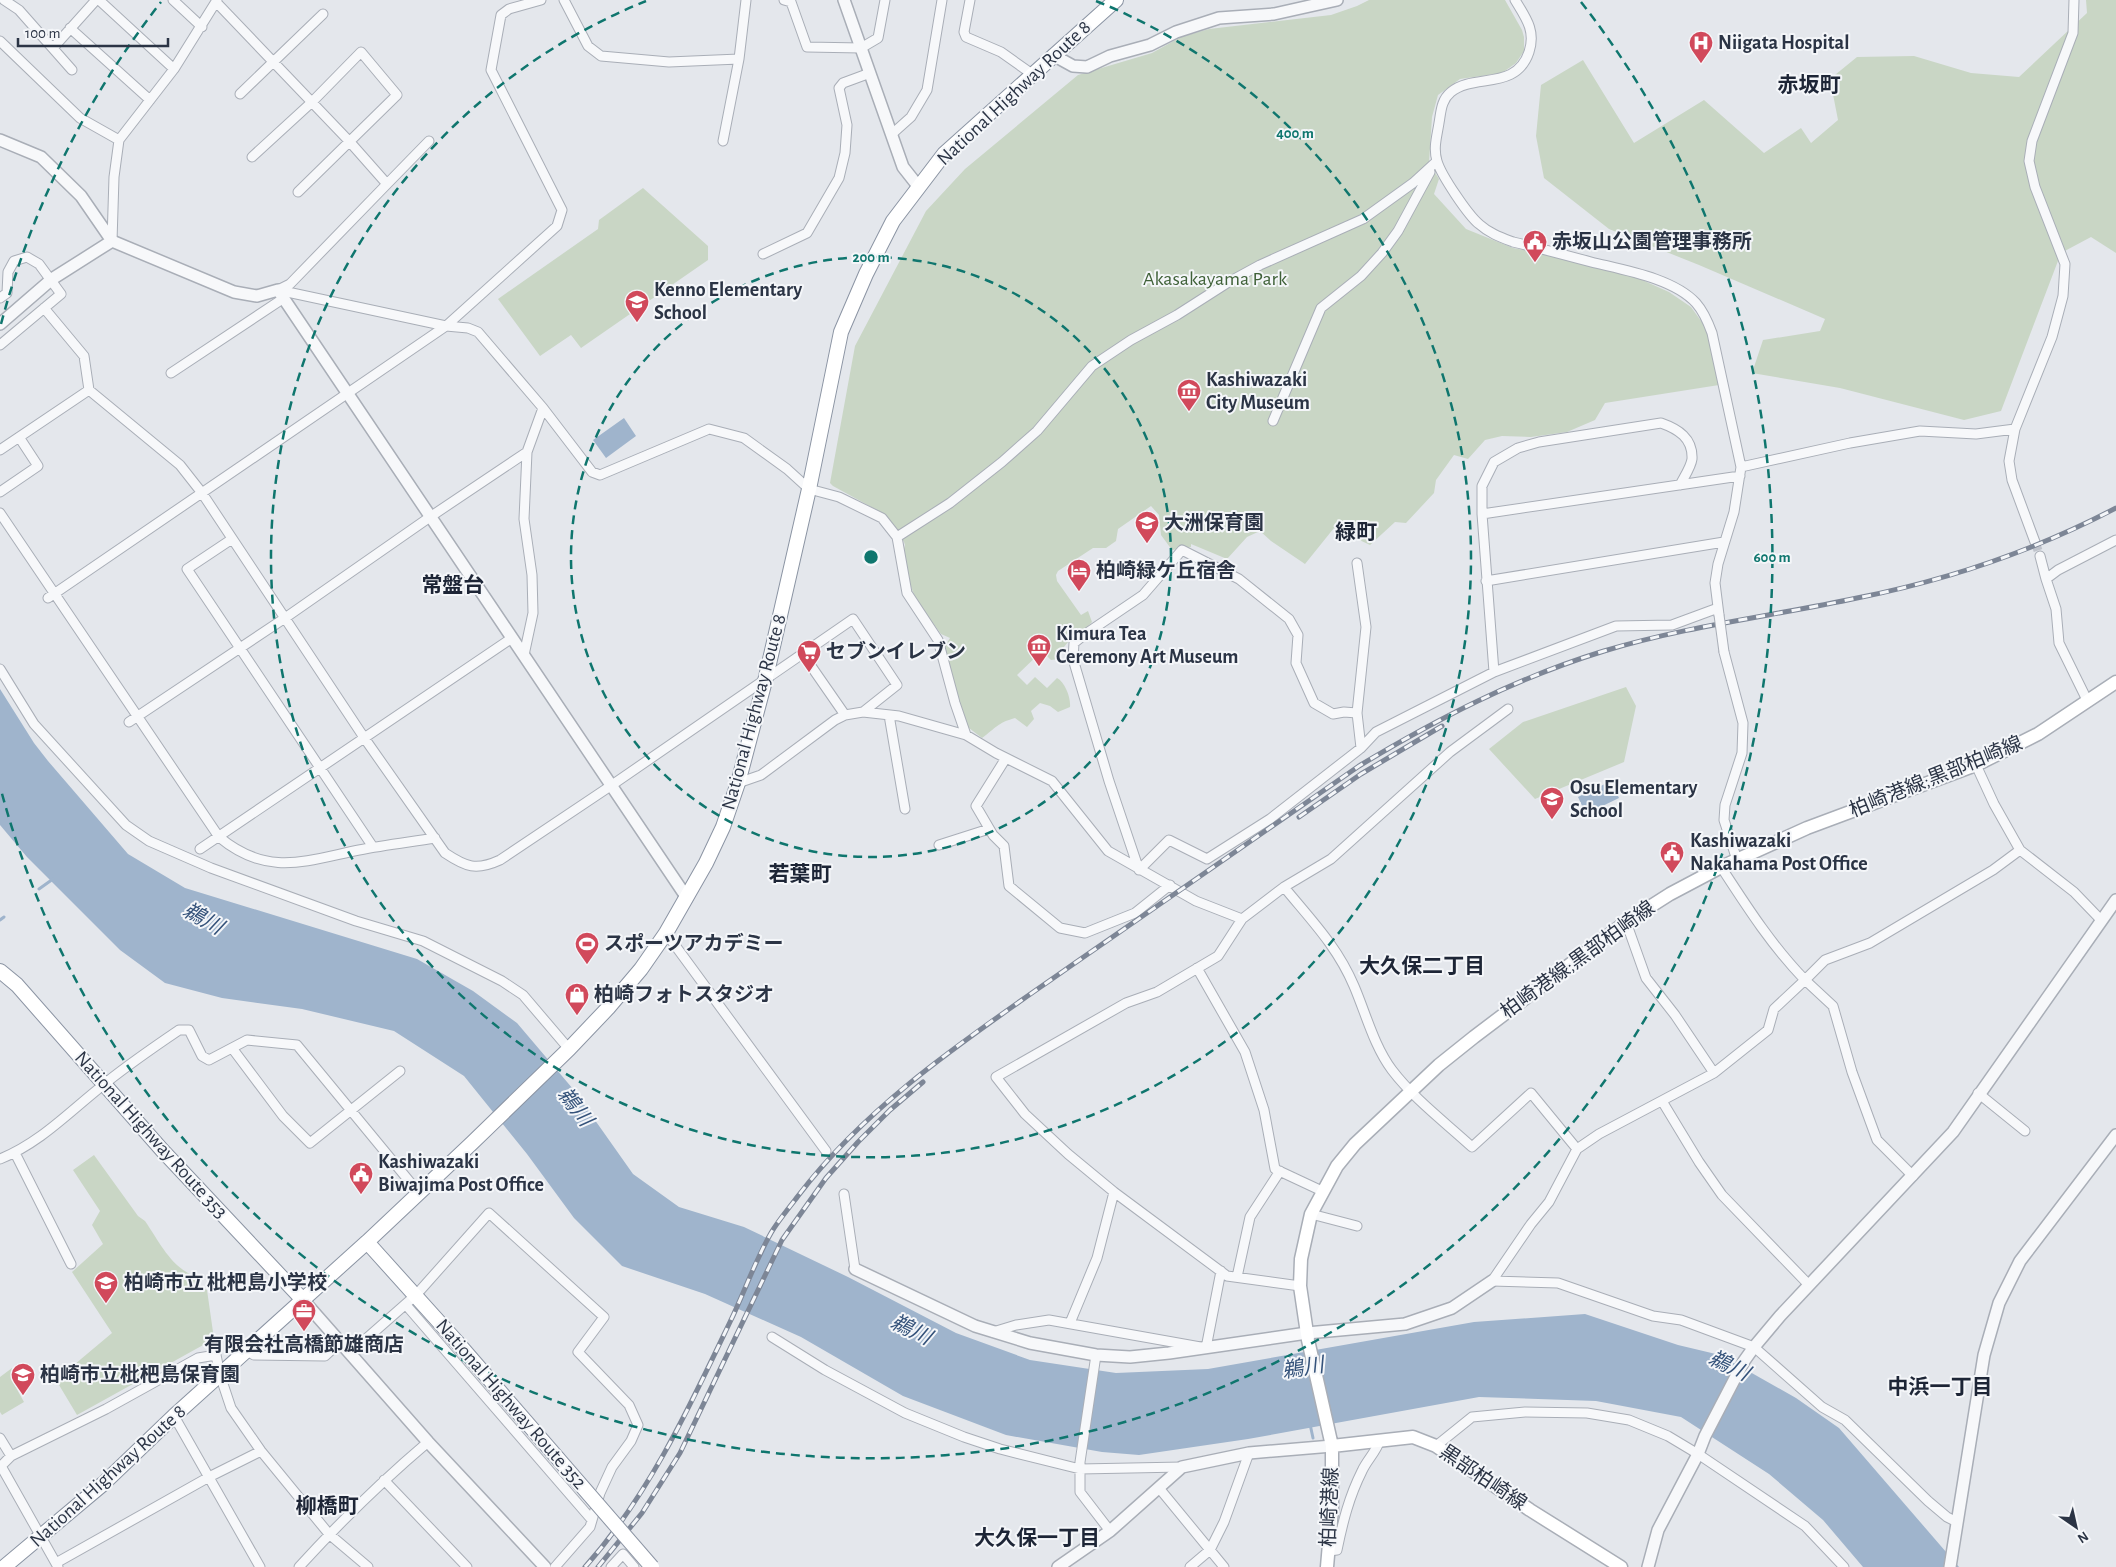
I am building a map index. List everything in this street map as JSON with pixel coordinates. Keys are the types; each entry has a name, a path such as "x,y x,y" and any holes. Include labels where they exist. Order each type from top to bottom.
{"highway":[{"name":"National Highway Route 8","path":"4,1567 104,1484 174,1416 367,1242 472,1143 569,1050 636,975 666,934 687,898 723,827 738,783 766,677 809,489 842,332 866,274 893,221 944,154 1116,0"},
{"name":"National Highway Route 353","path":"0,971 18,985 162,1150 303,1300"},
{"name":"National Highway Route 352","path":"367,1242 416,1295 652,1567"}],"main road":[{"name":"柏崎港線;黒部柏崎線","path":"1330,1440 1308,1337 1300,1286 1301,1259 1305,1233 1311,1214 1337,1166 1355,1144 1411,1090 1474,1037 1626,922 1670,894 1721,867 1807,828 1976,765 2038,734 2116,684"},
{"name":"黒部柏崎線","path":"1330,1440 1380,1440 1413,1437 1436,1446 1530,1510 1620,1567"},
{"name":"柏崎港線","path":"1327,1567 1332,1509 1330,1440"}],"street":[{"path":"4,0 19,10 72,70"},
{"path":"53,48 97,0 174,69"},
{"path":"172,0 202,27"},
{"path":"51,595 446,326 557,226 562,210 491,70 501,15 509,9 541,0"},
{"path":"564,0 588,46 601,56 668,62 739,59"},
{"path":"723,141 739,59 746,0"},
{"path":"784,0 791,2 807,47 861,48 878,38 885,0"},
{"path":"844,0 903,167 918,186"},
{"path":"892,134 911,117 927,90 942,0"},
{"path":"970,0 964,32 966,37 1001,52 1032,74"},
{"path":"1053,55 1073,66 1086,67 1110,56 1150,45 1176,32 1219,18 1274,14 1337,0"},
{"path":"1515,0 1529,22 1532,38 1528,55 1516,72 1451,91 1443,102 1435,147 1437,161 1446,179 1477,223 1494,235 1513,242 1639,274 1678,290 1695,302 1705,315 1712,333 1741,471 1734,512 1718,564 1715,583 1724,652 1743,723 1742,753 1725,805 1724,820 1737,860"},
{"path":"2035,542 2012,480 2008,461 2015,429 2052,337 2063,296 2064,264 2035,187 2029,161 2032,141 2073,33 2074,0"},
{"path":"112,241 114,177 118,140 174,69 217,1 387,184"},
{"path":"240,94 323,14"},
{"path":"70,28 150,100"},
{"path":"0,41 80,118 118,140"},
{"path":"252,157 312,102 362,52 398,95 298,192"},
{"path":"763,254 807,233 838,178 845,153 847,125 839,88 843,83 870,73"},
{"path":"0,140 41,157 80,196 112,241 234,292 257,296 281,294 446,326 468,328 478,332 543,408 592,472 600,475 710,429 744,438 809,489 839,497 882,518 897,537 907,592 938,640 955,703 966,735"},
{"path":"171,373 281,294 429,141"},
{"path":"1273,421 1321,308 1361,276 1382,253 1398,232 1437,161"},
{"path":"897,537 950,503 1002,462 1037,431 1092,366 1131,340 1177,315 1235,279 1362,219 1413,183 1437,161"},
{"path":"0,324 52,279 112,241"},
{"path":"0,298 7,293 8,272 14,260 27,257 39,264 52,279 61,294 0,345"},
{"path":"281,294 687,898"},
{"path":"44,308 84,356 88,390 180,465 202,493 365,739 445,854 462,864 485,867 500,860 853,619 896,685 863,712"},
{"path":"0,450 88,390"},
{"path":"524,655 533,613 532,575 524,519 527,452 543,408"},
{"path":"1494,672 1486,581 1482,486 1494,462 1518,448 1539,442 1661,423 1678,429 1689,444 1692,460 1680,485"},
{"path":"1482,514 1680,485 1850,443 1920,431 1976,434 2015,429"},
{"path":"0,492 38,466 19,437"},
{"path":"129,722 285,618 527,452"},
{"path":"0,513 51,595 137,716 219,837 242,854 272,862 291,863 373,847 435,838"},
{"path":"232,539 187,569 373,847"},
{"path":"2046,579 2058,570 2116,540"},
{"path":"1486,581 1724,542"},
{"path":"1139,870 1109,781 1073,659 1074,644 1084,634 1144,595 1182,550 1239,580 1289,619 1298,635 1296,663 1314,703 1332,714 1344,712 1357,714"},
{"path":"2040,556 2056,609 2059,643 2088,702"},
{"path":"1357,563 1366,627 1357,714 1361,748"},
{"path":"1139,870 1169,840 1207,859 1270,819 1361,748 1376,732 1494,672 1616,626 1672,625 1718,611"},
{"path":"200,849 512,638"},
{"path":"802,653 845,715"},
{"path":"0,669 34,724 126,825 149,841 211,868 329,912 423,941 502,981 523,995 569,1050"},
{"path":"1300,1286 1227,1276 1114,1192 1068,1154 1025,1114 996,1077 1126,1003 1157,992 1218,956 1242,919 1284,887 1331,859 1450,752 1508,709"},
{"path":"738,783 761,775 835,720 845,715 863,712 900,716 966,735 1052,781 1108,851 1196,901 1242,919"},
{"path":"888,715 905,809"},
{"path":"1006,758 976,806 990,829 1004,846 1009,886 1060,928 1085,933 1135,913 1170,885"},
{"path":"1976,765 1994,804 2020,850 2074,892 2101,920"},
{"path":"940,845 990,829"},
{"path":"844,1194 855,1269 975,1326 1030,1343 1095,1358 1130,1357 1405,1324 1452,1308 1492,1281 1531,1224 1549,1202 1577,1148 1599,1134 1714,1073 1768,1030 1774,1009 1825,960 1870,943 1993,870 2020,850"},
{"path":"1721,867 1781,956 1833,1006 1852,1072 1877,1140 1913,1176"},
{"path":"1284,887 1335,948 1354,986 1371,1029 1392,1069 1411,1090 1472,1147 1531,1093 1577,1148"},
{"path":"1648,1567 1658,1530 1698,1454 1705,1436 1744,1362 1754,1347 1809,1285 1953,1132 1978,1093 2116,900"},
{"path":"1626,922 1646,978 1675,1015 1714,1073"},
{"path":"666,934 826,1151"},
{"path":"1197,968 1245,1052 1264,1110 1275,1169 1322,1191"},
{"path":"0,1158 15,1153 49,1131 104,1084 179,1030 189,1030 202,1056 209,1060 247,1040 297,1044 418,1194"},
{"path":"232,1048 283,1116 310,1143 400,1071"},
{"path":"1978,1093 2025,1131"},
{"path":"1662,1100 1699,1162 1722,1195 1809,1285"},
{"path":"1950,1567 1984,1355 1999,1303 2020,1261 2116,1135"},
{"path":"15,1153 71,1264"},
{"path":"1237,1277 1250,1217 1280,1171"},
{"path":"1070,1323 1097,1258 1114,1192"},
{"path":"350,1353 416,1295 488,1213 604,1317 578,1352 629,1405 638,1425 631,1441 612,1467 600,1493 590,1527 555,1567"},
{"path":"1311,1214 1357,1226"},
{"path":"1206,1348 1221,1271"},
{"path":"1492,1281 1558,1283 1653,1316 1681,1320 1754,1347 1822,1407 1845,1420 1928,1501 1956,1522"},
{"path":"303,1300 428,1442 545,1567"},
{"path":"406,1305 592,1520"},
{"path":"993,1332 1016,1325 1049,1320 1206,1348"},
{"path":"772,1337 825,1370 904,1413 1000,1449 1080,1466 1182,1468 1249,1453 1330,1440"},
{"path":"247,1351 254,1355 325,1356 340,1342"},
{"path":"262,1450 209,1477 57,1565 1,1466 11,1456 106,1409 198,1358 216,1355 220,1375 231,1408 329,1534 368,1567"},
{"path":"1095,1358 1080,1466 1080,1492 1110,1531"},
{"path":"1436,1446 1472,1417 1525,1412 1586,1412 1629,1420 1668,1436 1698,1454 1805,1526 1844,1567"},
{"path":"174,1416 260,1567"},
{"path":"0,1438 11,1456"},
{"path":"1329,1551 1337,1550 1345,1510 1363,1468 1376,1450 1380,1440"},
{"path":"299,1567 329,1534 384,1480 428,1442"},
{"path":"1190,1567 1210,1550 1224,1522 1249,1453"},
{"path":"1058,1567 1110,1531 1182,1468"},
{"path":"384,1480 467,1567"},
{"path":"1158,1488 1224,1567"},
{"path":"611,1567 623,1554 634,1567"}],"green space":[{"name":"Akasakayama Park","path":"1369,0 1505,0 1522,30 1524,51 1516,63 1502,73 1460,79 1438,95 1432,117 1429,163 1439,179 1434,194 1466,229 1513,248 1561,256 1640,279 1669,292 1691,307 1704,325 1713,349 1719,385 1605,403 1595,420 1567,432 1531,437 1502,436 1485,440 1468,459 1454,455 1436,480 1434,493 1406,523 1395,522 1370,545 1334,528 1305,564 1271,541 1260,531 1247,537 1227,559 1191,544 1191,547 1172,550 1161,535 1159,515 1151,506 1118,529 1116,541 1106,548 1093,548 1058,571 1056,575 1057,581 1081,615 1088,611 1092,622 1064,646 1059,659 1051,660 1042,651 1017,675 1027,685 1035,677 1047,688 1057,678 1063,683 1067,691 1070,707 1058,712 1050,706 1040,703 1031,711 1034,719 1027,727 1015,718 1000,724 982,738 969,728 959,713 943,658 945,646 950,638 941,634 916,600 901,560 904,542 884,514 830,483 855,346 926,211 965,169 1078,75 1152,53 1181,37 1209,29 1331,15"},
{"path":"2086,0 2116,0 2116,253 2091,237 2061,253 2001,411 1964,420 1840,388 1752,373 1763,340 1820,331 1825,319 1609,229 1544,178 1536,136 1541,85 1583,60 1634,143 1704,100 1764,153 1801,128 1811,143 1838,120 1830,79 1857,57 1914,56 1971,73 2019,77 2087,13"},
{"path":"643,188 708,246 708,260 581,348 571,335 540,356 498,299 598,229 599,220"},
{"path":"1626,687 1636,706 1624,762 1535,799 1489,749 1523,722"},
{"path":"94,1155 138,1216 145,1221 168,1255 182,1269 200,1278 199,1286 207,1290 214,1339 77,1415 56,1380 112,1333 72,1272 103,1244 92,1225 100,1211 73,1170"},
{"path":"12,1368 19,1379 14,1384 24,1402 2,1415 0,1412 0,1377"}],"water":[{"path":"624,418 636,436 606,458 593,440"},
{"name":"鵜川","path":"0,689 34,743 128,854 185,888 417,959 473,991 517,1023 573,1089 633,1174 679,1207 744,1227 848,1277 956,1333 1030,1360 1116,1373 1208,1369 1474,1322 1585,1314 1678,1345 1720,1355 1796,1398 1839,1428 1959,1567 1863,1567 1823,1520 1769,1474 1681,1417 1596,1401 1479,1397 1248,1439 1139,1455 1102,1452 1006,1435 903,1396 801,1337 705,1294 622,1266 574,1218 527,1154 464,1076 394,1031 302,1009 222,998 165,983 120,950 27,857 0,825"},
{"path":"1611,781 1619,798 1586,814 1578,797"}],"waterway":[{"path":"39,889 53,879"},
{"path":"0,920 4,917"},
{"path":"1310,1424 1313,1438"}],"tunnel":[{"path":"2035,542 2040,556"}],"railway":[{"path":"585,1567 629,1510 666,1450 715,1354 771,1233 827,1161 891,1099 961,1043 1359,766 1418,732 1478,701 1571,662 1635,642 1891,591 1957,573 2054,538 2116,508"},
{"path":"1299,817 1361,774 1442,726"},
{"path":"598,1567 642,1513 680,1453 782,1240 826,1178 858,1142 890,1110 923,1082"}],"place":[{"name":"Niigata Hospital","path":"1701,64"},
{"name":"赤坂山公園管理事務所","path":"1535,263"},
{"name":"Kenno Elementary School","path":"637,323"},
{"name":"Kashiwazaki City Museum","path":"1189,412"},
{"name":"大洲保育園","path":"1147,544"},
{"name":"柏崎緑ケ丘宿舎","path":"1079,592"},
{"name":"Kimura Tea Ceremony Art Museum","path":"1039,667"},
{"name":"セブンイレブン","path":"809,673"},
{"name":"Osu Elementary School","path":"1552,820"},
{"name":"Kashiwazaki Nakahama Post Office","path":"1672,874"},
{"name":"スポーツアカデミー","path":"587,965"},
{"name":"柏崎フォトスタジオ","path":"577,1016"},
{"name":"Kashiwazaki Biwajima Post Office","path":"361,1195"},
{"name":"柏崎市立 枇杷島小学校","path":"106,1304"},
{"name":"有限会社高橋節雄商店","path":"304,1332"},
{"name":"柏崎市立枇杷島保育園","path":"23,1396"}],"district":[{"name":"赤坂町","path":"1809,85"},
{"name":"緑町","path":"1356,532"},
{"name":"常盤台","path":"453,585"},
{"name":"若葉町","path":"800,874"},
{"name":"大久保二丁目","path":"1422,966"},
{"name":"中浜一丁目","path":"1940,1387"},
{"name":"柳橋町","path":"327,1506"},
{"name":"大久保一丁目","path":"1037,1538"}]}
